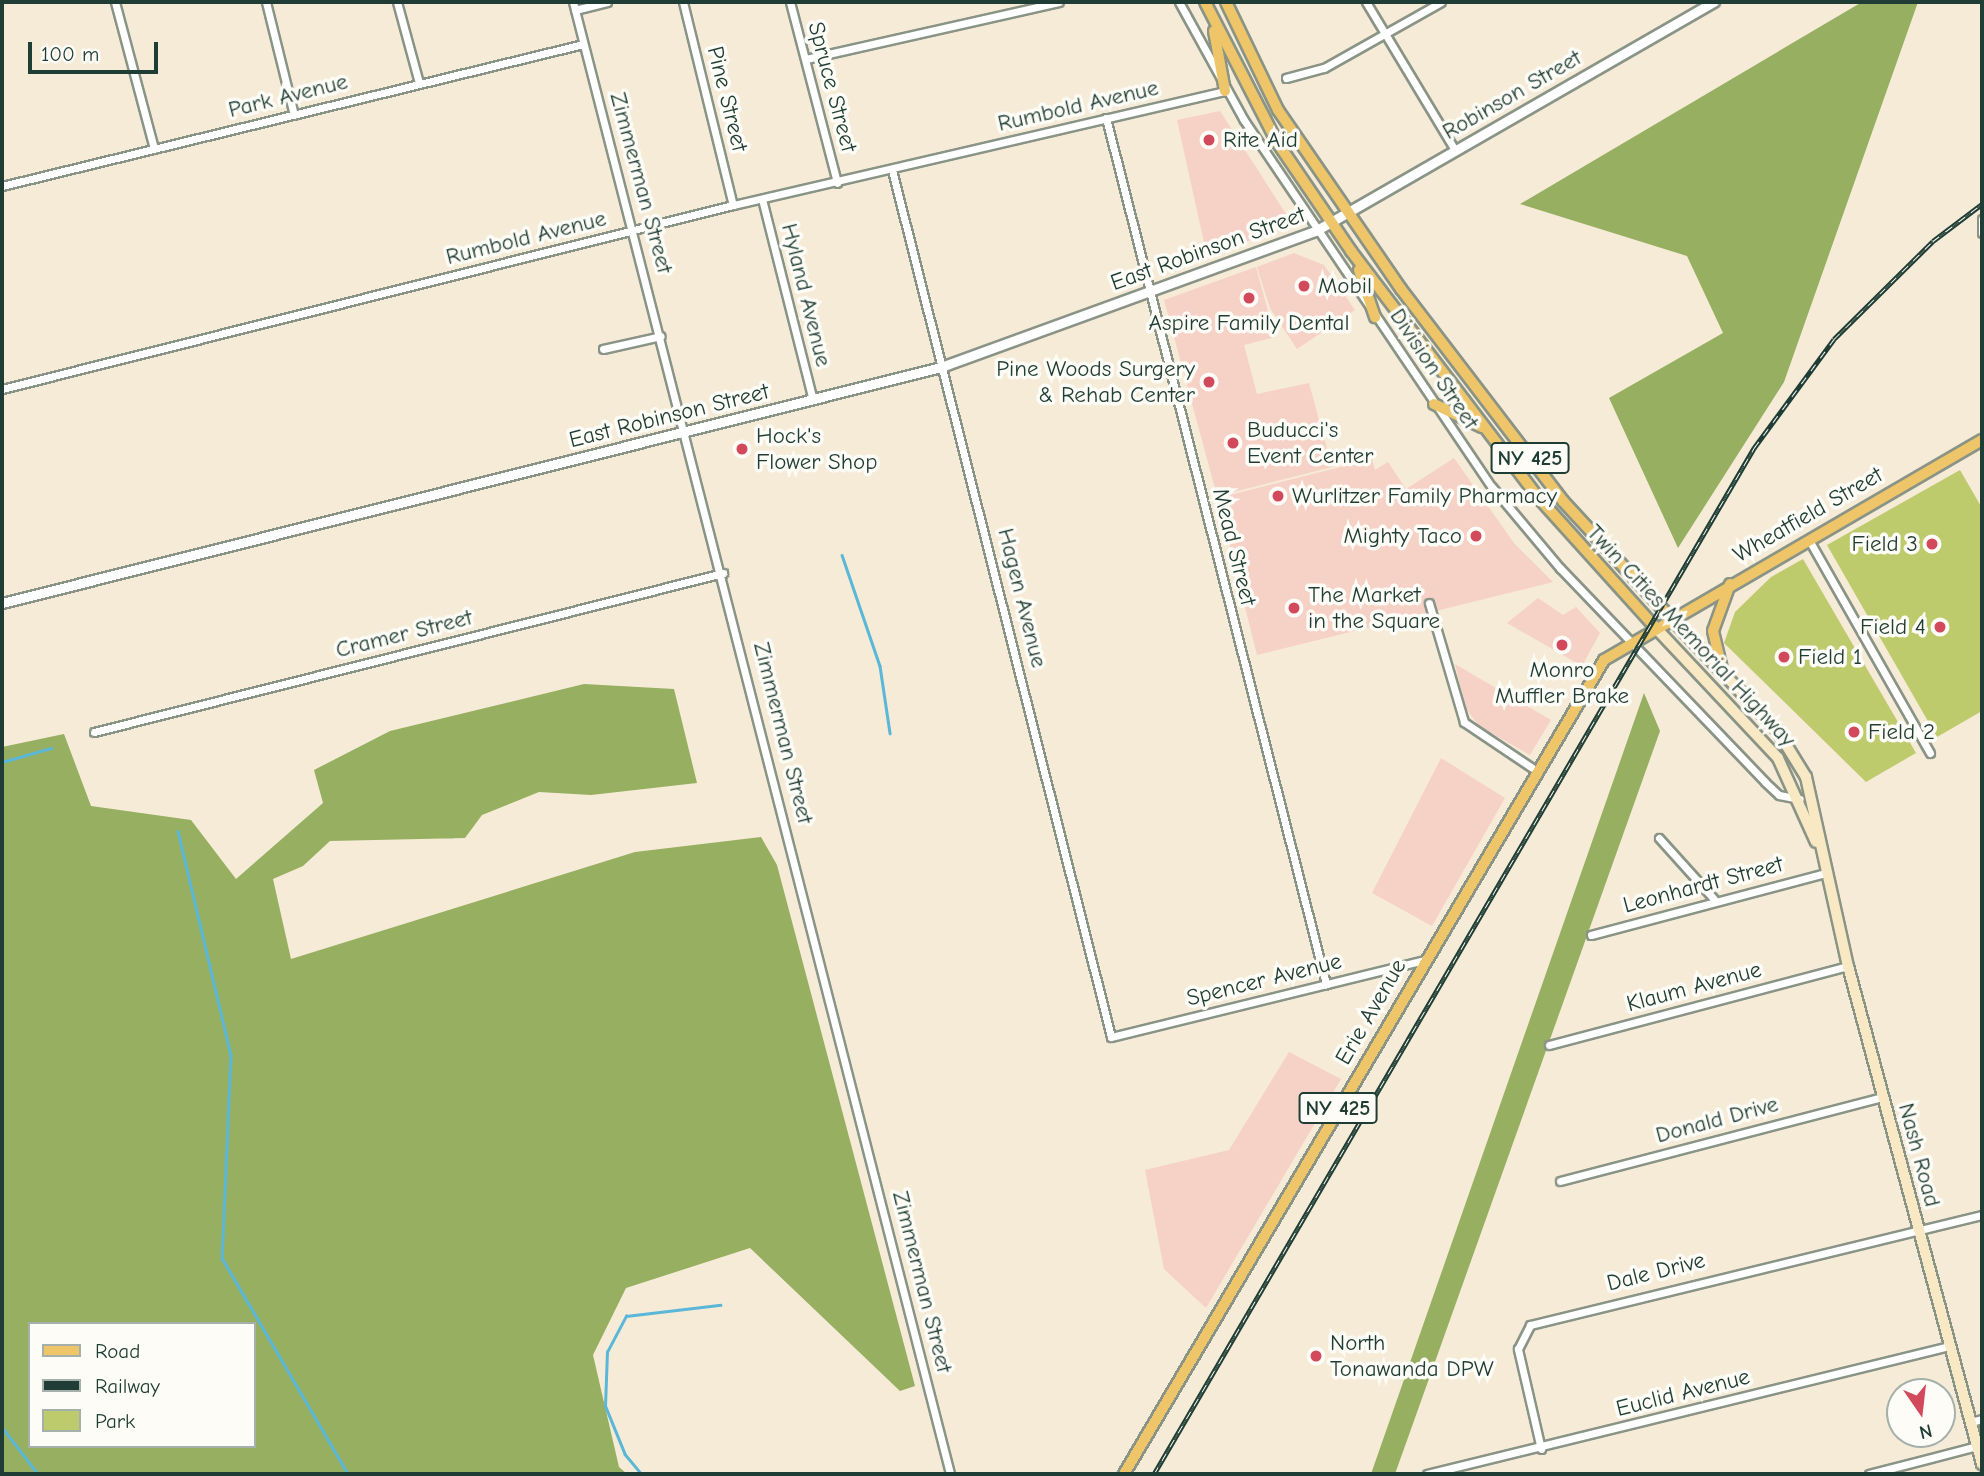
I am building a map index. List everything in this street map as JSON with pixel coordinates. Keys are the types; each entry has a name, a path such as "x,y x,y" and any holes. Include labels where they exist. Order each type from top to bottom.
{"main road":[{"name":"Twin Cities Memorial Highway","path":"1205,2 1277,142 1351,251 1570,537 1770,748 1800,799 1821,855"},
{"name":"Twin Cities Memorial Highway","path":"1226,2 1278,110 1346,213 1563,501 1798,758 1821,855"},
{"path":"1211,14 1225,91"},
{"path":"1351,251 1375,317"},
{"path":"1434,404 1485,429"},
{"name":"Wheatfield Street","path":"1654,626 1982,440"},
{"path":"1723,673 1713,631 1730,584"},
{"name":"Erie Avenue","path":"1124,1474 1604,660 1628,641 1654,626"},
{"name":"Nash Road","path":"1821,855 1982,1464"}],"street":[{"path":"116,2 153,149"},
{"path":"266,2 294,115"},
{"path":"397,2 419,83"},
{"path":"574,6 607,2"},
{"name":"Pine Street","path":"683,2 733,205"},
{"name":"Spruce Street","path":"790,2 837,183"},
{"path":"806,59 1059,2"},
{"name":"Division Street","path":"1179,2 1225,91 1434,404 1532,537 1628,641 1773,790 1800,799"},
{"path":"1366,2 1455,150"},
{"path":"1286,78 1324,68 1441,2"},
{"name":"Robinson Street","path":"1331,222 1714,2"},
{"name":"Zimmerman Street","path":"574,6 723,573 950,1474"},
{"name":"Park Avenue","path":"2,186 583,44"},
{"name":"Rumbold Avenue","path":"2,389 733,205 1225,91"},
{"name":"Mead Street","path":"1106,118 1326,984"},
{"name":"Hagen Avenue","path":"892,170 1111,1037"},
{"name":"Hyland Avenue","path":"762,199 813,400"},
{"path":"1982,219 1982,233"},
{"name":"East Robinson Street","path":"2,603 941,367 1317,230 1331,222"},
{"path":"603,349 661,336"},
{"path":"1809,540 1930,753"},
{"name":"Cramer Street","path":"94,732 723,573"},
{"path":"1429,603 1464,722 1537,771"},
{"path":"1659,838 1714,899"},
{"name":"Leonhardt Street","path":"1591,935 1714,899 1825,873"},
{"name":"Spencer Avenue","path":"1111,1037 1425,960"},
{"name":"Klaum Avenue","path":"1549,1045 1849,966"},
{"name":"Donald Drive","path":"1560,1181 1883,1097"},
{"name":"Dale Drive","path":"1541,1449 1518,1349 1530,1325 1918,1226 1982,1215"},
{"name":"Euclid Avenue","path":"1427,1474 1541,1449 1949,1346"},
{"path":"1970,1422 1982,1419"},
{"path":"1869,1474 1977,1446"}],"shaded area":[{"path":"1220,111 1293,225 1207,256 1177,120"},
{"path":"1294,253 1324,265 1355,310 1297,349 1270,308 1257,267"},
{"path":"1256,267 1275,337 1244,345 1257,394 1309,383 1332,467 1217,496 1164,300"},
{"path":"1454,458 1514,543 1553,582 1257,655 1218,498 1372,459 1375,470 1388,462 1406,489"},
{"path":"1538,598 1563,615 1576,607 1600,633 1582,666 1507,623"},
{"path":"1455,664 1551,720 1530,755 1479,726 1465,707"},
{"path":"1441,758 1505,798 1432,926 1372,893"},
{"path":"1289,1052 1341,1079 1206,1308 1164,1269 1145,1170 1229,1150"}],"green space":[{"path":"1862,2 1918,2 1784,382 1678,548 1609,398 1723,333 1687,256 1520,204"},
{"path":"1960,470 1982,508 1982,711 1937,737 1827,545"},
{"path":"1803,559 1916,753 1866,782 1724,643 1735,612 1771,577"},
{"path":"584,684 674,689 697,783 591,795 539,792 482,815 465,838 330,841 303,866 273,879 291,959 635,852 761,837 777,865 915,1386 900,1391 750,1248 626,1288 593,1355 619,1467 627,1474 2,1474 2,747 64,734 91,806 191,820 236,879 323,803 314,770 390,731"},
{"path":"1644,693 1660,731 1395,1474 1371,1474"}],"waterway":[{"path":"842,555 880,666 890,733"},
{"path":"2,762 51,748"},
{"path":"178,831 231,1055 222,1258 348,1474"},
{"path":"641,1474 625,1455 605,1406 607,1352 626,1316 720,1305"},
{"path":"2,1427 38,1474"}],"railway":[{"path":"1154,1474 1754,448 1834,339 1933,241 1982,204"}],"place":[{"name":"Rite Aid","path":"1209,140"},
{"name":"Mobil","path":"1304,286"},
{"name":"Aspire Family Dental","path":"1249,298"},
{"name":"Pine Woods Surgery & Rehab Center","path":"1209,382"},
{"name":"Buducci's Event Center","path":"1233,443"},
{"name":"Hock's Flower Shop","path":"742,449"},
{"name":"Wurlitzer Family Pharmacy","path":"1278,496"},
{"name":"Mighty Taco","path":"1476,536"},
{"name":"Field 3","path":"1932,544"},
{"name":"The Market in the Square","path":"1294,608"},
{"name":"Field 4","path":"1940,627"},
{"name":"Monro Muffler Brake","path":"1562,645"},
{"name":"Field 1","path":"1784,657"},
{"name":"Field 2","path":"1854,732"},
{"name":"North Tonawanda DPW","path":"1316,1356"}]}
